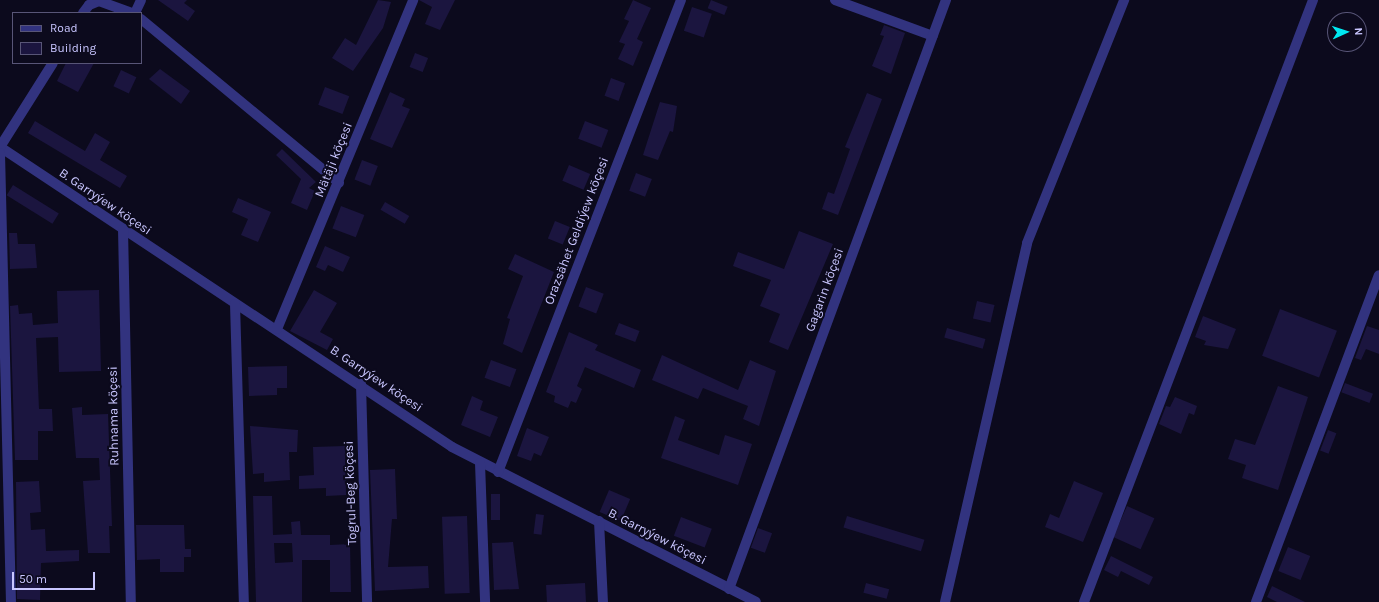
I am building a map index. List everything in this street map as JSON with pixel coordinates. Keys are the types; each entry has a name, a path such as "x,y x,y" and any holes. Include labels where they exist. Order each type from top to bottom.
{"street":[{"path":"134,12 141,0"},
{"name":"Mätäji köçesi","path":"277,329 339,183 413,0"},
{"name":"Orazsähet Geldiýew köçesi","path":"498,472 681,0"},
{"path":"835,0 933,36"},
{"name":"Gagarin köçesi","path":"729,589 946,0"},
{"path":"945,602 1027,243 1124,0"},
{"path":"1084,602 1313,0"},
{"path":"84,12 89,6 99,1 130,12"},
{"path":"142,20 339,183"},
{"path":"0,147 52,64"},
{"name":"B. Garryýew köçesi","path":"0,147 235,304 277,329 480,463 599,521 756,602"},
{"path":"0,153 11,602"},
{"name":"Ruhnama köçesi","path":"123,229 131,602"},
{"path":"1256,602 1379,275"},
{"path":"235,304 244,602"},
{"name":"Togrul-Beg köçesi","path":"361,384 366,602"},
{"path":"480,463 485,602"},
{"path":"599,521 603,602"}],"building":[{"path":"158,0 187,0 184,3 195,11 188,21"},
{"path":"378,0 391,2 383,28 353,71 332,58 345,38 356,45"},
{"path":"419,0 455,0 440,30 425,24 432,7"},
{"path":"633,0 651,8 637,39 643,42 633,66 618,59 625,44 619,42 629,21 624,19"},
{"path":"711,0 728,7 724,15 708,8"},
{"path":"692,7 712,14 704,37 684,31"},
{"path":"884,25 905,33 891,74 872,66 884,36 880,35"},
{"path":"415,53 428,58 423,72 410,67"},
{"path":"66,64 93,64 78,92 57,81"},
{"path":"160,69 190,91 181,104 149,79"},
{"path":"121,70 136,77 129,93 113,86"},
{"path":"611,78 625,83 619,101 605,96"},
{"path":"325,87 349,96 342,114 318,105"},
{"path":"390,92 405,99 402,106 410,109 392,148 370,139"},
{"path":"867,93 882,99 838,215 822,209 828,192 834,194 850,149 845,147"},
{"path":"660,102 677,106 673,132 670,131 658,160 643,155"},
{"path":"35,121 85,151 95,133 110,142 100,160 127,176 120,188 28,133"},
{"path":"585,121 608,130 602,148 578,139"},
{"path":"282,149 316,182 309,188 315,191 307,210 291,203 301,179 276,155"},
{"path":"362,160 378,166 370,186 354,180"},
{"path":"569,165 590,174 584,190 562,181"},
{"path":"636,173 652,179 645,197 629,191"},
{"path":"13,185 59,214 52,224 7,195"},
{"path":"238,198 271,212 258,242 241,235 248,219 232,212"},
{"path":"385,202 409,216 405,224 380,210"},
{"path":"341,206 364,215 356,237 332,228"},
{"path":"555,221 570,227 563,245 548,239"},
{"path":"799,231 833,244 788,350 769,342 780,314 760,306 771,280 733,266 738,252 784,269"},
{"path":"9,233 17,233 18,244 35,244 37,268 10,269"},
{"path":"325,246 350,257 343,272 328,265 325,271 316,267"},
{"path":"515,254 554,272 522,353 503,344 510,319 507,318 523,276 508,269"},
{"path":"586,287 604,294 596,313 578,307"},
{"path":"99,290 101,371 59,372 58,337 36,338 39,409 52,409 53,431 38,431 38,460 15,460 10,306 18,305 19,314 32,313 33,325 58,323 57,291"},
{"path":"314,290 337,303 320,332 333,339 327,350 290,331"},
{"path":"977,301 995,305 990,323 973,319"},
{"path":"1280,309 1337,331 1319,378 1262,356"},
{"path":"1203,316 1236,329 1228,349 1204,345 1206,341 1195,337"},
{"path":"619,323 640,331 635,342 615,334"},
{"path":"1367,326 1379,330 1379,354 1366,349 1361,360 1355,358"},
{"path":"947,328 985,339 983,349 944,338"},
{"path":"569,332 598,345 595,350 641,370 634,388 585,367 577,386 582,389 576,403 571,401 568,408 554,402 555,396 546,392"},
{"path":"662,355 738,390 750,360 776,371 759,426 743,419 748,406 703,388 698,399 652,380"},
{"path":"491,360 516,369 510,387 485,378"},
{"path":"287,366 287,388 277,388 277,395 249,396 248,367"},
{"path":"1345,383 1373,394 1369,403 1341,392"},
{"path":"1278,386 1308,397 1278,490 1242,478 1246,465 1228,459 1235,439 1255,445"},
{"path":"472,396 483,401 480,410 498,417 490,437 461,425"},
{"path":"1175,397 1197,406 1194,415 1189,413 1181,434 1159,424 1166,406 1170,407"},
{"path":"82,407 82,415 108,414 112,526 109,526 110,553 88,553 83,481 100,480 99,458 76,458 72,408"},
{"path":"675,416 685,420 678,440 719,455 725,435 752,444 738,485 661,458"},
{"path":"250,426 298,430 297,452 289,452 290,480 264,482 264,473 253,474"},
{"path":"527,428 549,437 541,456 534,453 531,461 517,456"},
{"path":"1328,430 1336,433 1329,454 1320,451"},
{"path":"345,446 346,495 326,496 326,488 299,489 299,476 314,475 313,447"},
{"path":"395,469 397,519 392,519 388,567 428,566 429,588 375,591 370,470"},
{"path":"39,481 41,512 30,513 31,530 45,529 46,551 79,550 79,561 41,563 40,600 17,599 16,482"},
{"path":"1074,481 1103,493 1083,542 1045,527 1050,514 1059,518"},
{"path":"609,490 630,499 621,521 600,512"},
{"path":"491,494 500,494 500,520 491,520"},
{"path":"253,496 272,496 273,535 292,534 291,522 300,521 301,535 330,535 330,545 350,544 351,592 330,592 330,560 302,560 302,602 256,602","holes":["274,543 292,543 293,562 275,563"]},
{"path":"1127,506 1154,518 1141,549 1113,537"},
{"path":"536,514 544,515 542,535 534,534"},
{"path":"467,516 470,593 445,594 442,517"},
{"path":"847,516 924,540 921,551 843,527"},
{"path":"681,517 712,529 705,547 674,536"},
{"path":"136,525 184,525 185,549 191,549 191,557 184,557 184,572 160,572 160,559 137,560"},
{"path":"758,528 772,533 765,553 751,548"},
{"path":"513,542 519,589 494,590 492,543"},
{"path":"1288,547 1310,556 1301,580 1278,571"},
{"path":"1111,556 1153,577 1149,585 1121,571 1118,577 1104,570"},
{"path":"585,583 586,602 547,602 546,585"},
{"path":"866,583 889,589 887,599 863,593"},
{"path":"1272,586 1305,602 1277,602 1267,597"}]}
